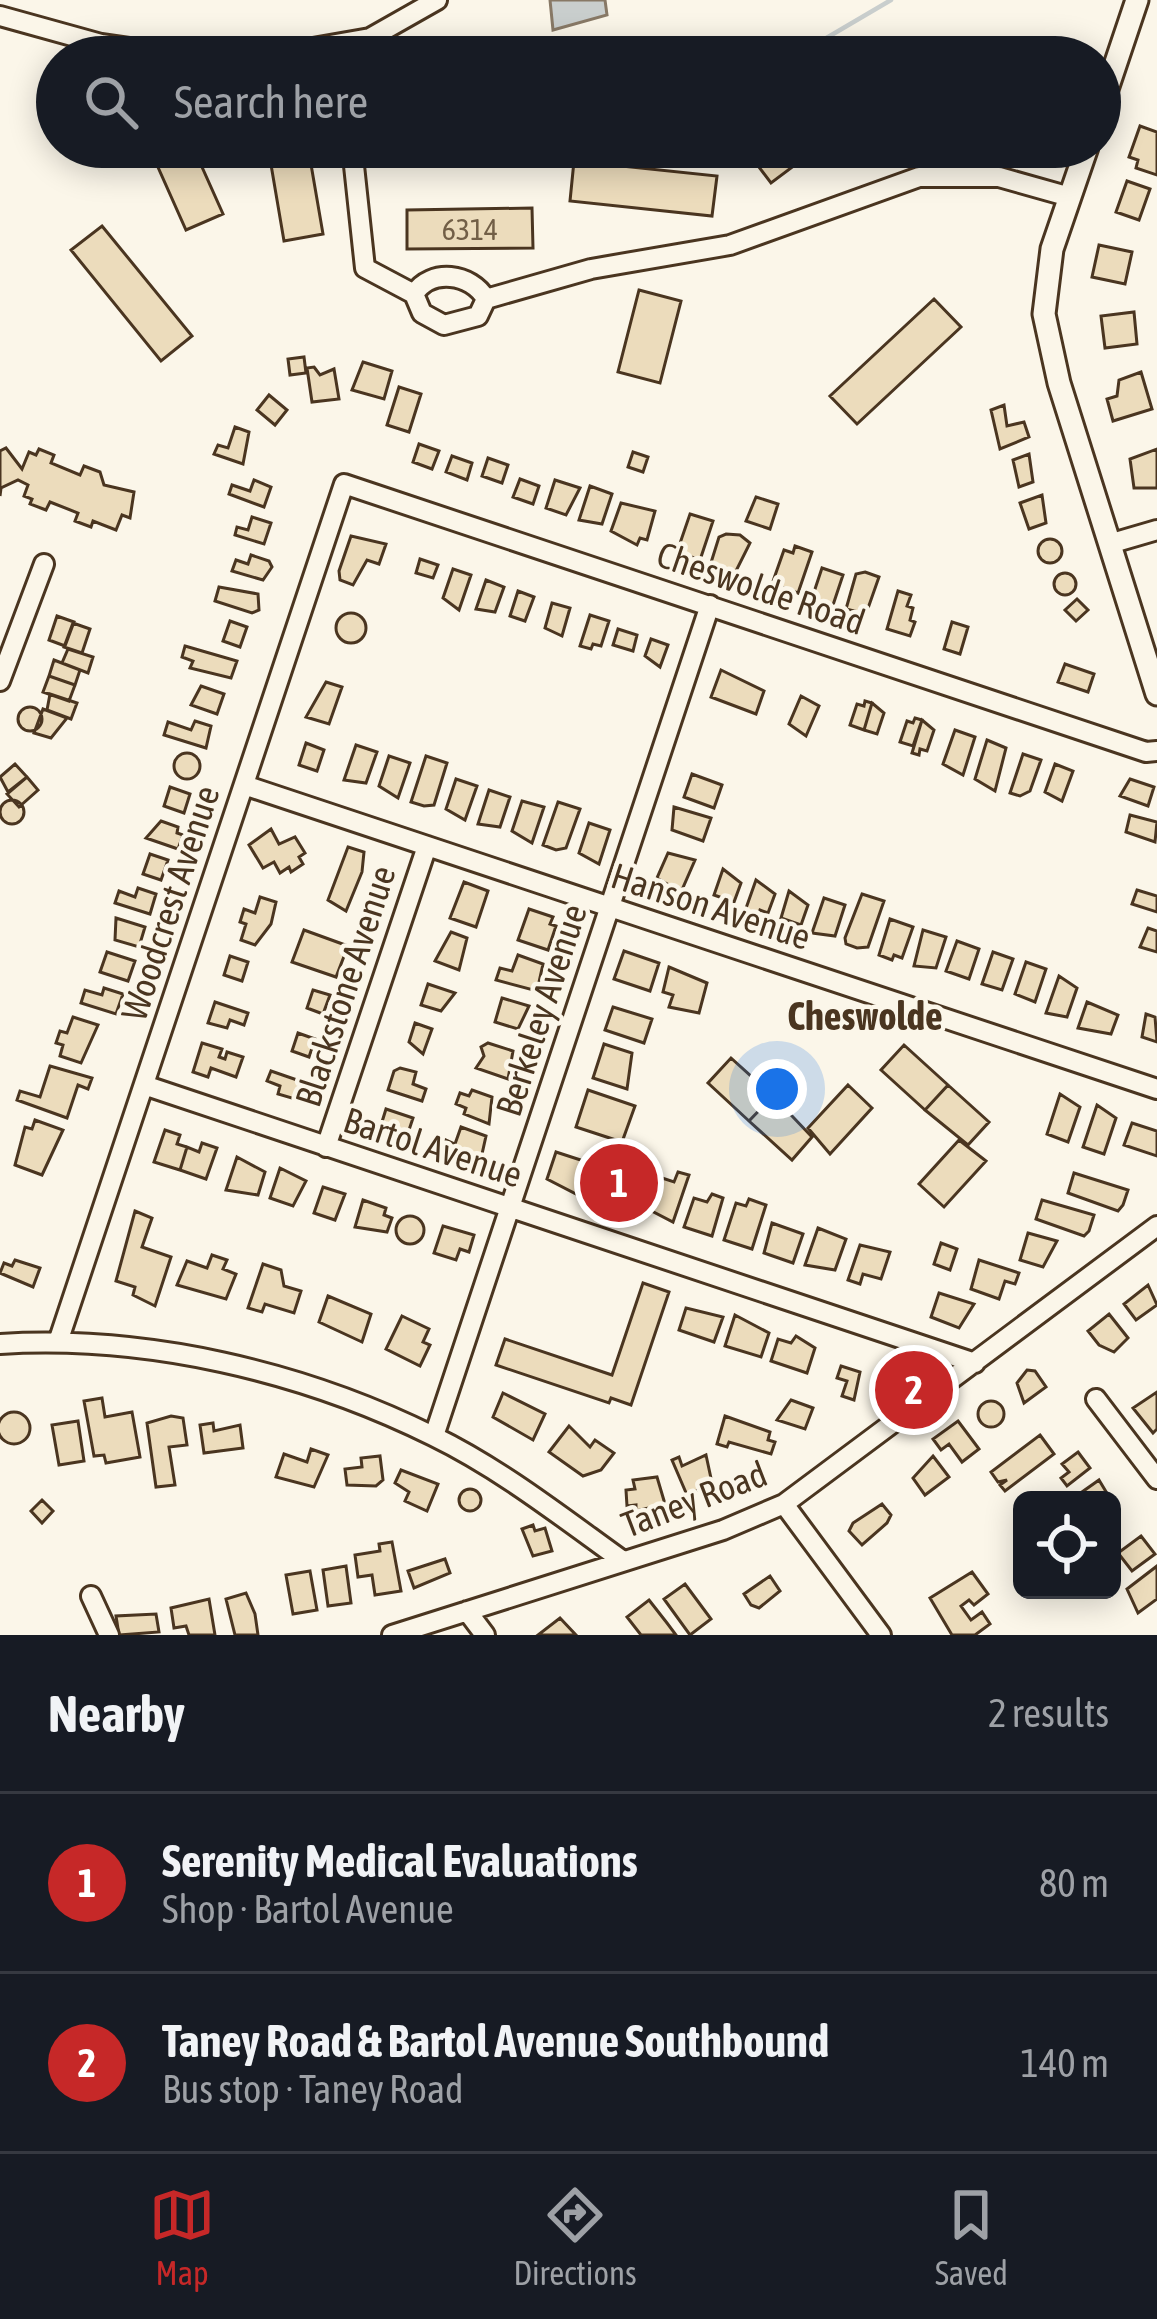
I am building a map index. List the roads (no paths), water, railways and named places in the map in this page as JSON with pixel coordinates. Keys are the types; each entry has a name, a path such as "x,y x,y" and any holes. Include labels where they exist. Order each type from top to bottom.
{"main road":[{"path":"1121,48 1137,0"},
{"path":"1080,168 1052,249 1044,314 1059,382 1157,694"}],"street":[{"path":"375,36 437,0"},
{"path":"0,16 71,36"},
{"path":"354,168 365,268 414,294 422,313 444,325 478,316 486,299 591,269 730,245 919,177 999,177 1070,196"},
{"path":"414,294 441,276 470,283 486,299"},
{"name":"Cheswolde Road","path":"344,484 1146,752 1157,751"},
{"name":"Woodcrest Avenue","path":"58,1342 344,484"},
{"path":"1109,544 1157,530"},
{"path":"0,682 44,563"},
{"name":"Berkeley Avenue","path":"434,1436 710,605"},
{"name":"Hanson Avenue","path":"244,785 1157,1089"},
{"name":"Blackstone Avenue","path":"326,1147 427,846"},
{"name":"Bartol Avenue","path":"143,1085 974,1363"},
{"name":"Taney Road","path":"392,1635 723,1530 784,1504 1157,1226"},
{"path":"0,1344 58,1342 162,1353 283,1378 434,1436 623,1562"},
{"path":"1096,1399 1157,1479"},
{"path":"784,1504 881,1635"},
{"path":"91,1596 109,1635"},
{"path":"467,1611 485,1635"}],"waterway":[{"path":"830,36 891,0"}],"place":[{"name":"Serenity Medical Evaluations","path":"619,1183"},
{"name":"Taney Road & Bartol Avenue Southbound","path":"914,1390"}],"district":[{"name":"Cheswolde","path":"865,1016"}]}
